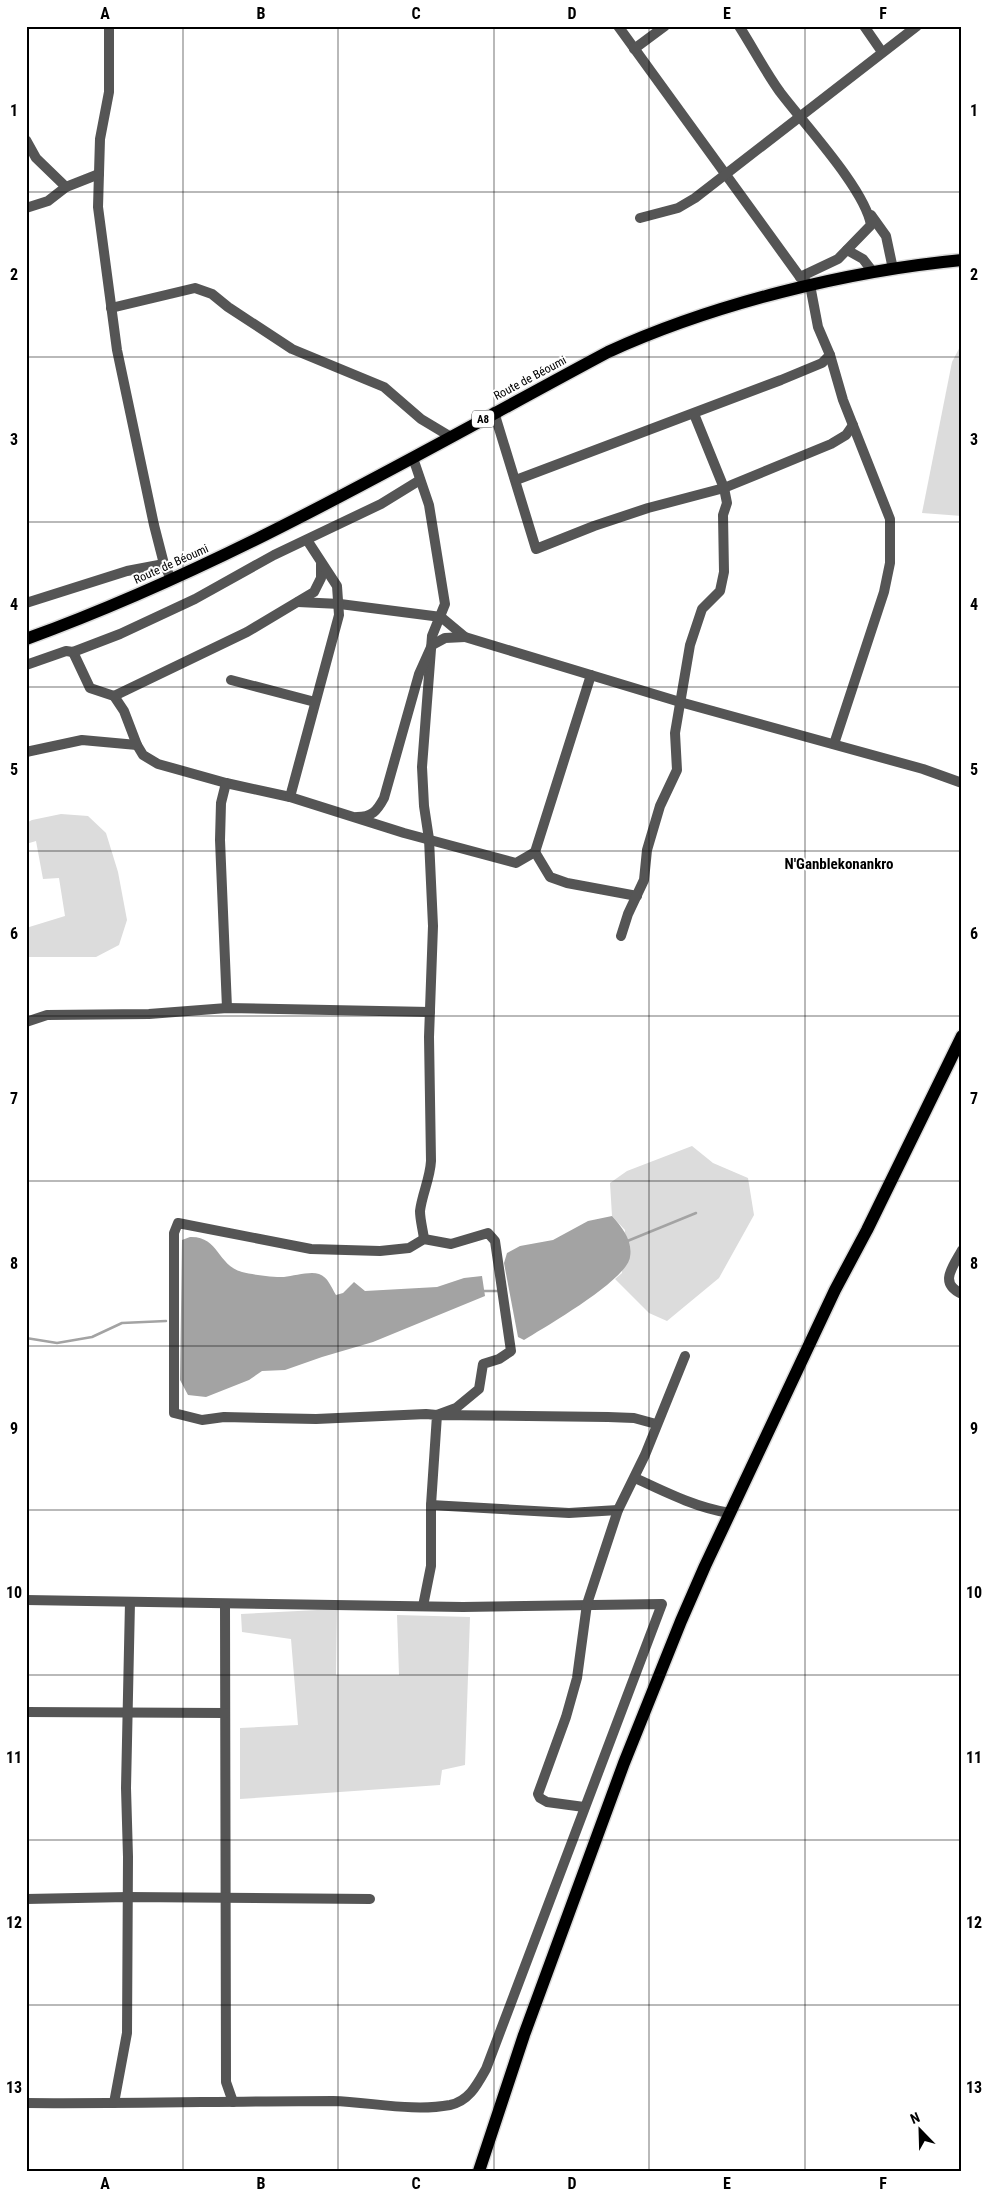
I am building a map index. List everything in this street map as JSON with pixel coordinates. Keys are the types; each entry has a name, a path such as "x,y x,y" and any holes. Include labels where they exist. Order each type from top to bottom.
{"main road":[{"name":"Route de Béoumi","path":"26,640 172,579 255,540 413,458 494,412 608,352 645,335 805,281 962,260"},
{"path":"478,2171 528,2026 624,1763 681,1621 835,1290 871,1222 962,1036"}],"street":[{"path":"108,26 109,92 100,138 98,207 111,308 134,437 164,564 172,579"},
{"path":"618,26 805,281 818,327 830,355 853,425 890,519 890,563 884,592 834,744"},
{"path":"634,49 665,26"},
{"path":"739,26 780,92 801,117 886,236 893,269"},
{"path":"864,26 882,52"},
{"path":"640,218 678,208 727,174 917,26"},
{"path":"26,140 36,158 66,187"},
{"path":"26,208 48,201 66,187 99,174"},
{"path":"805,281 848,250 871,225 869,212"},
{"path":"848,250 863,259 874,272"},
{"path":"111,308 195,288 212,294 228,307 292,349 384,387 421,419 451,437"},
{"path":"516,480 812,368 830,355"},
{"path":"494,412 536,549 641,510 724,488 831,444 846,435 853,425"},
{"path":"621,936 628,914 644,880 647,850 660,806 677,770 675,733 690,645 702,610 720,591 722,581 723,515 727,503 724,488 694,414"},
{"path":"413,458 429,505 445,604 432,636 422,767 424,806 429,839 433,926 430,1012 431,1161 430,1178 422,1197 420,1214 424,1239"},
{"path":"26,665 66,651 73,652 120,634 195,599 274,555 381,504 420,480"},
{"path":"290,797 315,702 336,634 340,604 336,586 308,540"},
{"path":"26,603 133,569 164,564"},
{"path":"114,696 247,632 314,592 321,578 321,564"},
{"path":"298,602 340,604 441,617 465,637"},
{"path":"355,818 367,817 376,812 384,798 419,674 432,645 445,638 465,637 680,702 923,769 962,783"},
{"path":"73,652 90,688 114,696 124,711 137,745 143,755 158,764 226,783 290,797 355,818 516,863 535,852 592,675"},
{"path":"231,680 315,702"},
{"path":"26,752 82,740 137,745"},
{"path":"226,783 221,803 220,840 227,1008"},
{"path":"535,852 550,877 567,883 637,896"},
{"path":"26,1022 47,1016 141,1014 227,1008 430,1012"},
{"path":"437,1415 456,1408 479,1389 482,1364 499,1359 511,1352 511,1336 495,1241 488,1233 451,1244 424,1239 409,1248 380,1251 310,1249 178,1223 174,1233 174,1413 202,1420 224,1417 316,1419 437,1415 634,1418 656,1424"},
{"path":"962,1250 949,1276 949,1284 952,1290 962,1294"},
{"path":"584,1806 547,1802 540,1798 538,1794 566,1717 577,1678 587,1604 618,1510 635,1478 685,1356"},
{"path":"423,1606 431,1566 431,1505 437,1415"},
{"path":"635,1478 717,1511 730,1513"},
{"path":"431,1505 569,1513 618,1510"},
{"path":"26,1600 423,1606 662,1604 486,2069 470,2094 451,2105 423,2107 339,2102 26,2103"},
{"path":"114,2103 127,2033 128,1896 126,1788 130,1602"},
{"path":"225,1604 224,1898 226,2082 233,2102"},
{"path":"26,1712 128,1711 225,1713"},
{"path":"26,1899 128,1896 370,1899"}],"shaded area":[{"path":"962,343 962,516 922,513 952,362"},
{"path":"61,814 88,816 106,833 118,872 127,920 119,945 96,957 26,957 26,928 65,916 59,878 43,879 36,841 26,844 26,823"},
{"path":"692,1146 713,1163 748,1178 754,1215 719,1278 667,1321 649,1313 615,1279 622,1273 625,1230 612,1216 610,1183 627,1171"},
{"path":"612,1216 623,1230 630,1245 630,1257 625,1267 601,1290 566,1314 524,1340 518,1337 504,1263 507,1253 520,1246 553,1240 588,1221"},
{"path":"190,1237 207,1241 227,1263 242,1272 279,1277 307,1273 322,1275 336,1295 343,1293 354,1282 365,1291 437,1287 464,1278 482,1276 485,1296 373,1342 285,1370 262,1371 249,1380 206,1397 188,1395 180,1380 182,1240"},
{"path":"337,1609 336,1675 399,1675 397,1615 470,1617 465,1765 442,1770 440,1785 240,1799 240,1728 298,1725 291,1639 242,1632 241,1614"}],"waterway":[{"path":"625,1242 696,1213"},
{"path":"481,1291 501,1291"},
{"path":"26,1338 57,1343 92,1337 122,1323 166,1321"}],"district":[{"name":"N'Ganblekonankro","path":"839,864"}]}
